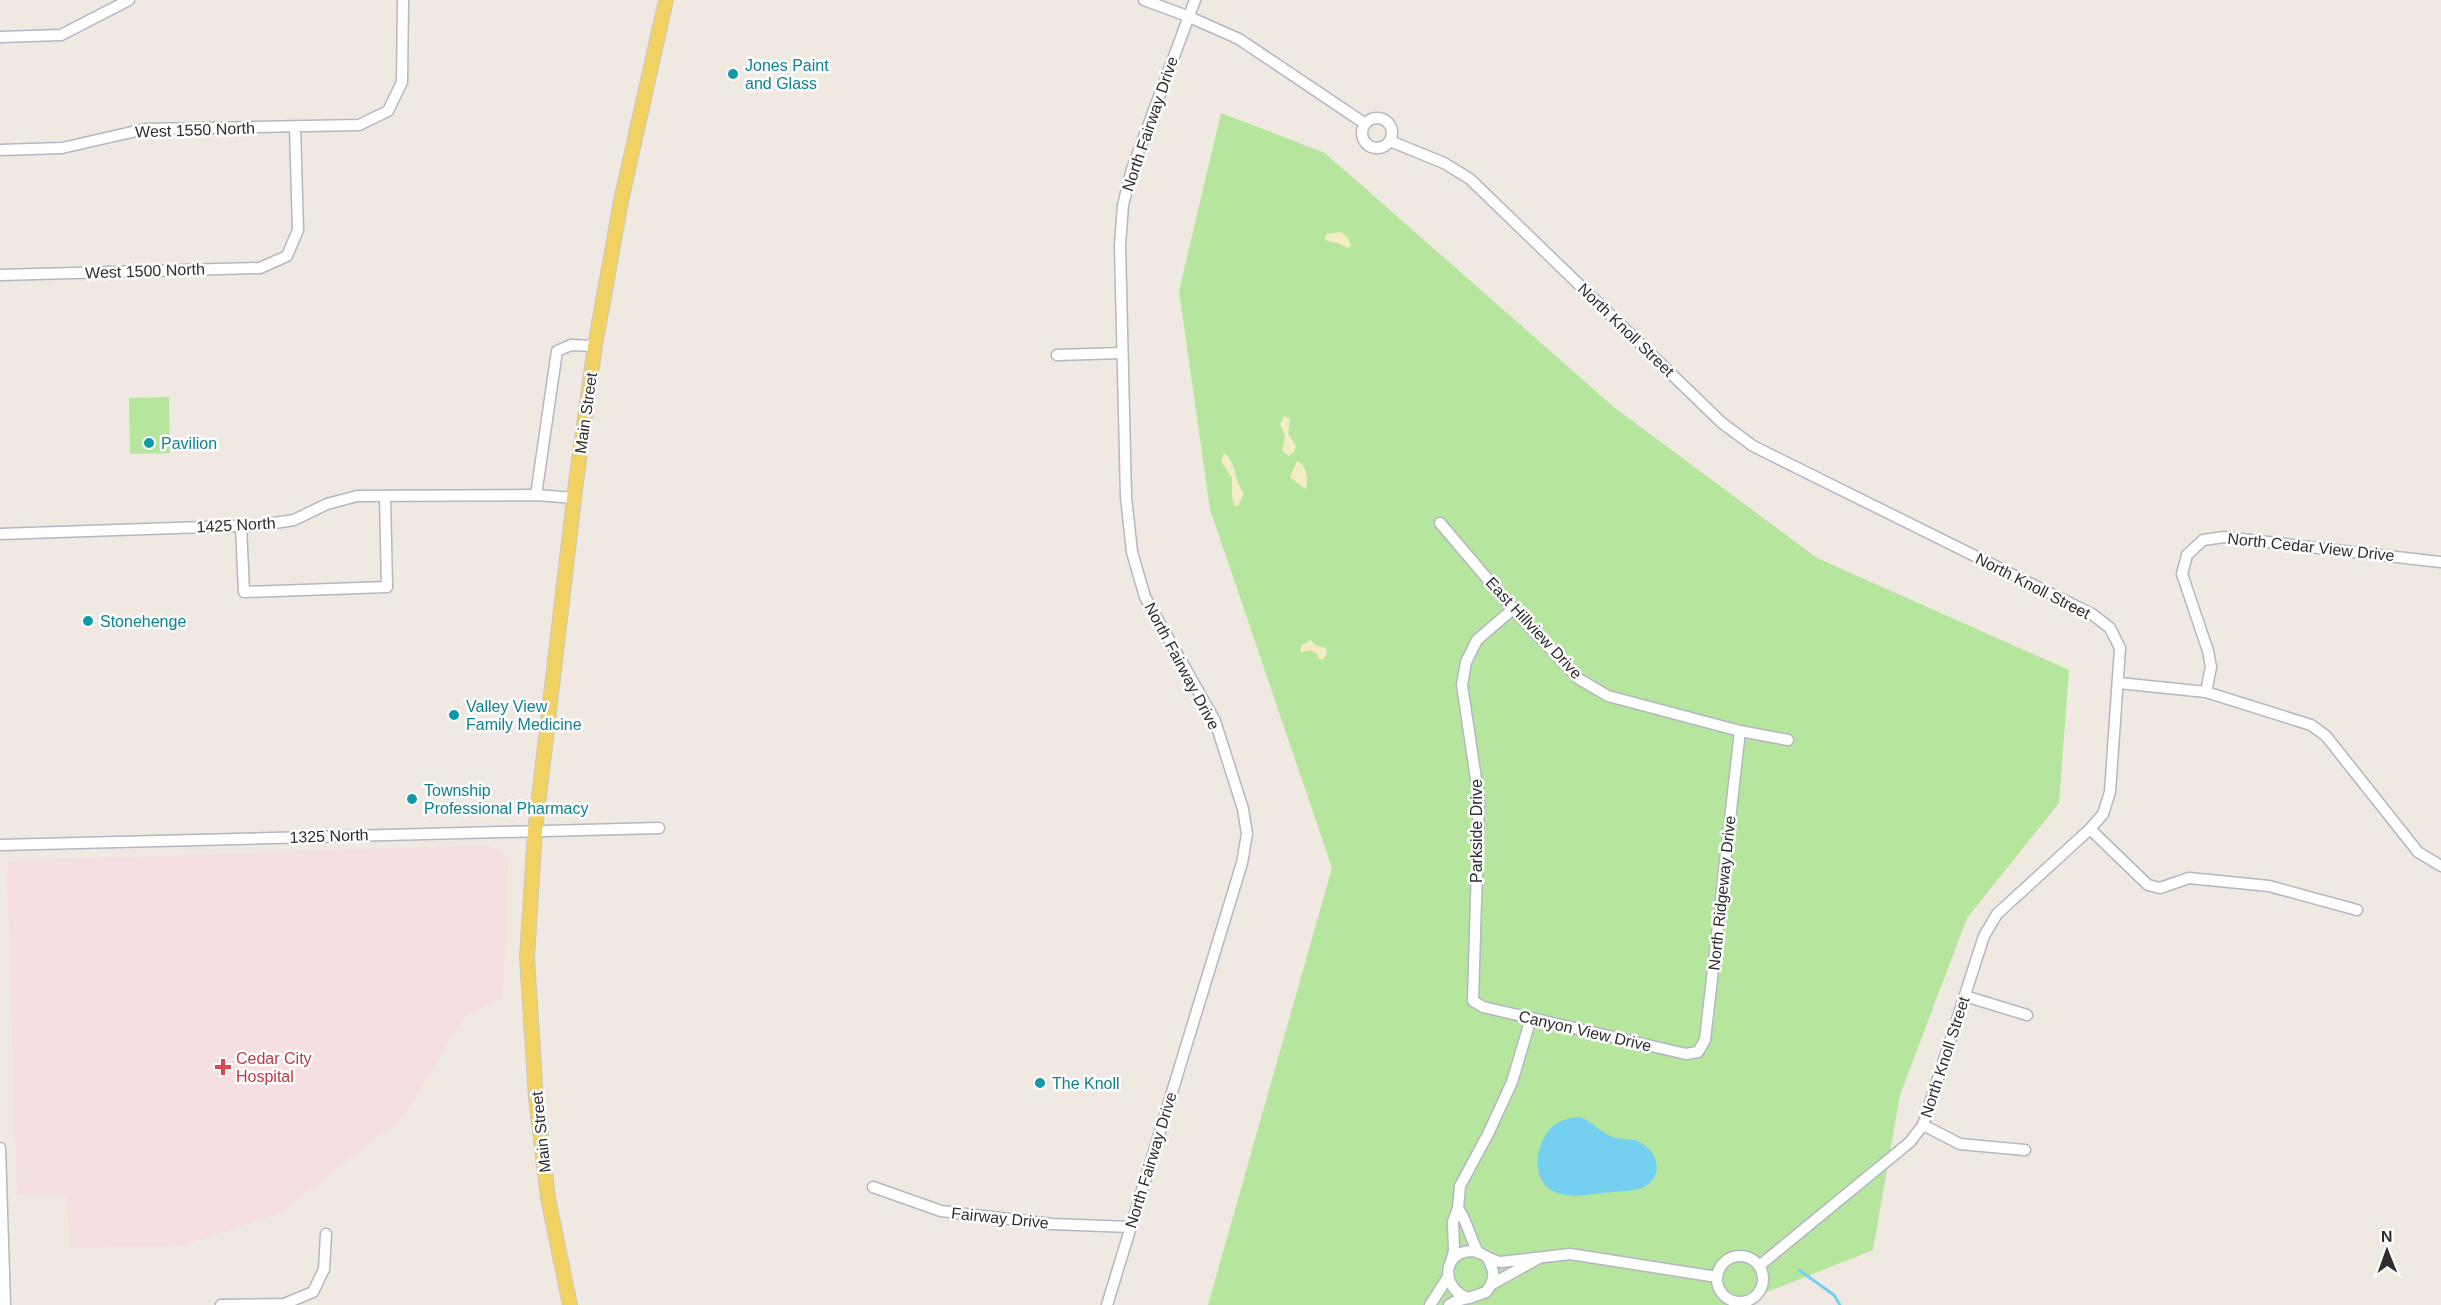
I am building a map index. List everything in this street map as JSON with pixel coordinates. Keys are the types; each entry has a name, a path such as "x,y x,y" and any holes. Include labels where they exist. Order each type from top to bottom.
{"main road":[{"name":"Main Street","path":"570,1305 548,1198 536,1098 527,957 535,831 574,498 595,346 621,201 666,0"}],"street":[{"path":"0,37 61,35 129,0"},
{"name":"West 1550 North","path":"0,150 62,148 145,129 359,125 388,111 402,82 403,0"},
{"path":"1144,0 1187,15 1239,39 1364,123 1373,118 1383,118 1391,126 1390,141"},
{"name":"North Fairway Drive","path":"1107,1305 1242,863 1247,834 1243,808 1215,721 1145,597 1132,552 1126,497 1120,245 1123,205 1131,169 1187,15 1195,0"},
{"name":"North Knoll Street","path":"1364,123 1361,133 1368,145 1383,147 1390,141 1444,163 1470,179 1722,423 1753,446 2092,614 2110,628 2120,648 2110,792 2103,814 2090,829 1997,914 1984,936 1923,1125 1910,1142 1759,1266"},
{"name":"West 1500 North","path":"0,275 260,268 287,256 298,230 295,127"},
{"path":"536,495 557,351 571,345 595,346"},
{"path":"1057,355 1122,353"},
{"name":"1425 North","path":"0,534 242,526 294,520 327,504 357,496 536,495 574,498"},
{"path":"242,526 244,592 387,587 385,496"},
{"name":"East Hillview Drive","path":"1440,523 1514,609 1579,679 1608,696 1740,731 1788,740"},
{"name":"North Cedar View Drive","path":"2206,692 2211,667 2208,651 2182,574 2187,555 2203,540 2224,537 2440,562"},
{"name":"Parkside Drive","path":"1473,1001 1479,799 1462,686 1466,662 1477,640 1514,609"},
{"path":"2119,683 2206,692 2311,725 2326,736 2418,852 2441,866"},
{"name":"North Ridgeway Drive","path":"1698,1052 1706,1040 1740,731"},
{"name":"1325 North","path":"0,845 659,828"},
{"path":"2090,829 2148,885 2160,888 2189,878 2268,886 2356,910"},
{"path":"1965,996 2027,1015"},
{"name":"Canyon View Drive","path":"1473,1001 1483,1007 1686,1054 1698,1052"},
{"path":"1430,1305 1448,1277 1454,1251 1453,1222 1458,1208 1460,1186 1512,1082 1531,1018"},
{"path":"1923,1125 1960,1144 2025,1150"},
{"path":"0,1148 5,1305"},
{"name":"Fairway Drive","path":"873,1187 941,1211 1052,1224 1130,1227"},
{"path":"1458,1208 1465,1218 1469,1234 1478,1252 1489,1261 1494,1269 1492,1284"},
{"path":"221,1305 284,1304 313,1292 324,1269 326,1234"},
{"path":"1451,1262 1463,1253 1478,1252"},
{"path":"1489,1261 1501,1262 1570,1254 1717,1277"},
{"path":"1744,1256 1759,1266 1763,1282 1755,1296 1739,1301 1723,1294 1717,1277 1726,1261 1744,1256"},
{"path":"1449,1305 1486,1292 1492,1284 1539,1258"},
{"path":"1448,1277 1454,1290 1470,1298"}],"shaded area":[{"name":"Cedar City Hospital","path":"484,845 499,849 508,859 503,998 465,1016 403,1117 280,1213 180,1246 71,1248 66,1196 17,1195 7,872 9,861"}],"green space":[{"path":"1221,113 1325,153 1615,408 1817,558 2069,670 2059,803 1967,918 1900,1095 1873,1250 1735,1305 1208,1305 1332,868 1210,509 1179,291"},
{"path":"169,397 170,453 130,454 129,398"}],"sand":[{"path":"1341,232 1348,238 1351,246 1348,248 1325,240 1326,234"},
{"path":"1284,416 1290,419 1288,434 1296,446 1294,452 1289,456 1282,451 1285,436 1280,424"},
{"path":"1224,453 1231,462 1238,484 1244,493 1238,506 1234,505 1232,498 1232,478 1221,461"},
{"path":"1297,461 1306,471 1307,486 1305,489 1290,477"},
{"path":"1311,640 1315,645 1326,648 1327,653 1323,660 1310,650 1300,653 1302,645"}],"water":[{"path":"1580,1117 1610,1136 1637,1141 1650,1150 1657,1169 1651,1182 1637,1189 1571,1196 1549,1189 1539,1173 1538,1154 1541,1144 1554,1125 1564,1120"}],"waterway":[{"path":"1799,1270 1834,1295 1840,1305"}],"place":[{"name":"Jones Paint and Glass","path":"733,74"},
{"name":"Pavilion","path":"149,443"},
{"name":"Stonehenge","path":"88,621"},
{"name":"Valley View Family Medicine","path":"454,715"},
{"name":"Township Professional Pharmacy","path":"412,799"},
{"name":"Cedar City Hospital","path":"223,1067"},
{"name":"The Knoll","path":"1040,1083"}]}
